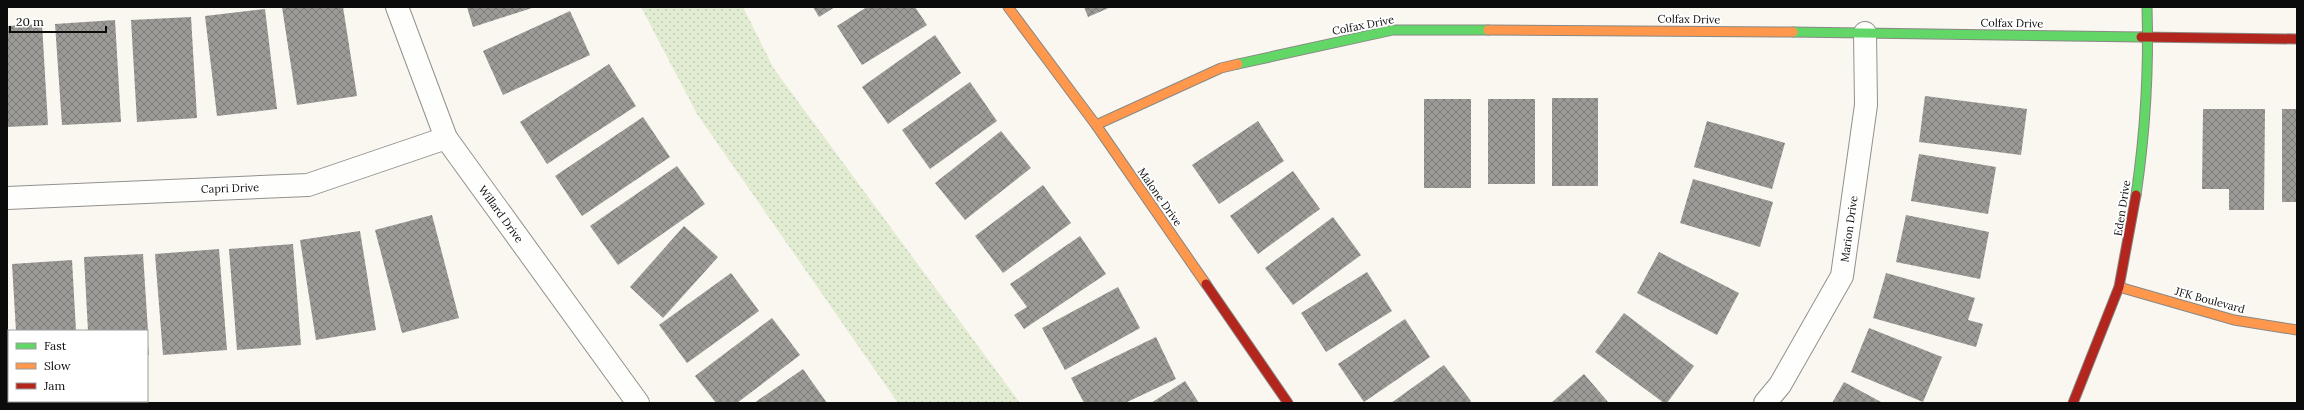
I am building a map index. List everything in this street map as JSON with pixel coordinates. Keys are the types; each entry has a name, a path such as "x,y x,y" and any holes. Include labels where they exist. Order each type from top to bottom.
{"street":[{"name":"Willard Drive","path":"398,7 446,138 638,403"},
{"name":"Malone Drive","path":"1008,7 1096,125 1288,403"},
{"name":"Eden Drive","path":"2073,403 2119,287 2131,226 2140,166 2148,37 2147,7"},
{"name":"Colfax Drive","path":"1096,125 1221,68 1392,30 1641,30 2297,39"},
{"name":"Marion Drive","path":"1765,403 1780,385 1842,276 1866,105 1865,33"},
{"name":"Capri Drive","path":"7,198 308,185 446,138"},
{"name":"JFK Boulevard","path":"2119,287 2234,320 2297,330"}],"green space":[{"path":"641,7 743,7 774,69 1020,403 898,403 697,114"}],"building":[{"path":"282,7 343,7 357,96 297,105"},
{"path":"467,7 535,7 473,27"},
{"path":"813,7 835,7 819,17"},
{"path":"867,7 915,7 927,25 862,65 837,26"},
{"path":"1084,7 1111,7 1088,17"},
{"path":"265,9 277,109 217,116 205,16"},
{"path":"570,11 590,55 503,95 483,51"},
{"path":"191,17 197,118 137,122 131,20"},
{"path":"115,20 121,122 62,125 55,24"},
{"path":"42,24 48,125 7,127 7,26"},
{"path":"935,35 961,73 888,124 862,87"},
{"path":"609,64 636,106 547,164 520,122"},
{"path":"970,82 997,121 930,169 902,130"},
{"path":"1925,96 2027,109 2021,155 1919,142"},
{"path":"1552,98 1598,98 1598,186 1552,186"},
{"path":"1424,99 1471,99 1471,188 1424,188"},
{"path":"1488,99 1535,99 1535,184 1488,184"},
{"path":"2203,109 2265,109 2264,210 2229,210 2229,189 2202,189"},
{"path":"2282,109 2297,109 2297,202 2282,202"},
{"path":"643,117 670,157 582,216 555,176"},
{"path":"1258,121 1284,161 1219,204 1192,165"},
{"path":"1707,121 1785,143 1772,189 1694,167"},
{"path":"1001,131 1031,168 965,220 935,183"},
{"path":"1919,154 1996,167 1988,214 1911,201"},
{"path":"677,166 705,204 618,265 590,226"},
{"path":"1293,171 1320,209 1258,254 1230,216"},
{"path":"1693,179 1773,202 1760,247 1680,223"},
{"path":"1043,185 1071,223 1003,273 975,236"},
{"path":"432,215 459,318 402,333 375,230"},
{"path":"1906,215 1989,232 1980,279 1896,262"},
{"path":"1333,217 1361,255 1293,305 1265,268"},
{"path":"684,226 718,257 663,318 630,287"},
{"path":"360,231 376,330 316,340 300,240"},
{"path":"1080,236 1106,274 1024,329 1014,315 1027,307 1010,284"},
{"path":"293,244 301,345 237,350 229,249"},
{"path":"219,249 227,350 163,355 155,254"},
{"path":"1659,252 1739,293 1717,335 1637,293"},
{"path":"143,254 148,330 88,330 84,257"},
{"path":"72,260 76,330 16,330 12,264"},
{"path":"1367,272 1392,311 1326,352 1301,313"},
{"path":"731,273 759,311 687,363 659,325"},
{"path":"1886,273 1975,298 1968,320 1983,324 1976,347 1873,318"},
{"path":"1118,287 1140,328 1065,370 1042,328"},
{"path":"1624,313 1694,366 1667,403 1664,403 1595,352"},
{"path":"772,318 800,355 737,403 716,403 695,376"},
{"path":"1405,319 1430,357 1364,402 1338,364"},
{"path":"1869,328 1942,357 1923,402 1851,372"},
{"path":"1156,337 1176,379 1125,403 1084,403 1071,378"},
{"path":"1444,365 1471,401 1469,403 1391,403"},
{"path":"803,369 827,403 754,403"},
{"path":"1584,374 1609,403 1551,403"},
{"path":"1185,381 1199,403 1151,403"},
{"path":"1844,382 1883,403 1832,403"}],"traffic: fast":[{"path":"2136,195 2146,101 2147,7"},
{"path":"1238,64 1393,30 1488,30"},
{"path":"1793,32 2141,37"}],"traffic: slow":[{"path":"1008,7 1096,125 1206,284"},
{"path":"1488,30 1793,32"},
{"path":"1096,125 1221,68 1238,64"},
{"path":"2119,287 2234,320 2297,330"}],"traffic: jam":[{"path":"2141,37 2297,39"},
{"path":"2073,403 2119,287 2136,195"},
{"path":"1206,284 1288,403"}]}
